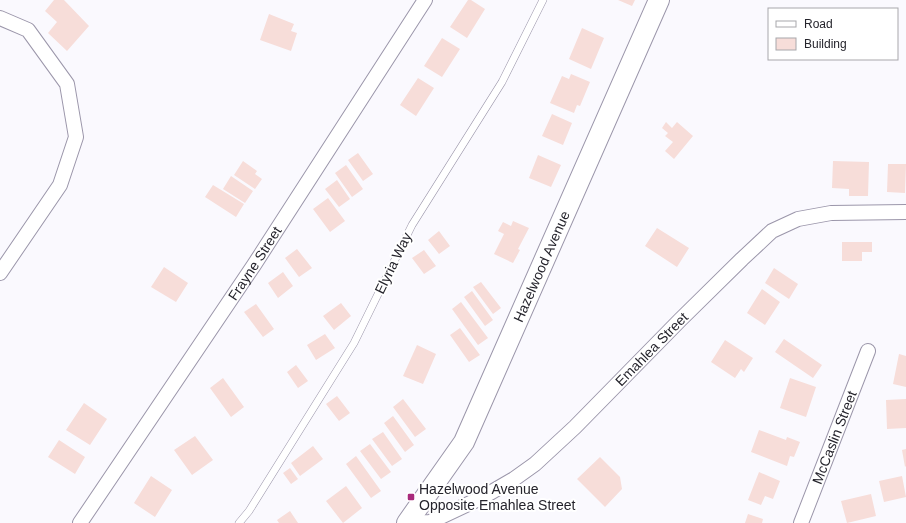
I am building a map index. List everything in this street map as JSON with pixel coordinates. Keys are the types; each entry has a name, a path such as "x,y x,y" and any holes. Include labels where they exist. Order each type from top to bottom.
{"main road":[{"name":"Hazelwood Avenue","path":"407,523 464,442 659,0"}],"street":[{"name":"Frayne Street","path":"80,523 254,265 425,0"},
{"path":"0,18 28,30 67,84 76,137 60,185 0,273"},
{"name":"Emahlea Street","path":"407,523 430,522 483,497 514,480 535,464 575,427 742,259 772,232 798,219 830,213 906,212"},
{"name":"McCaslin Street","path":"801,523 868,351"}],"lane":[{"name":"Elyria Way","path":"239,523 250,511 354,343 412,225 502,82 543,0"}],"building":[{"path":"54,0 64,0 89,26 67,51 48,33 57,22 45,11"},
{"path":"468,0 471,0 485,9 467,38 450,27"},
{"path":"618,0 635,0 632,6"},
{"path":"269,14 294,24 291,31 297,33 291,51 260,40"},
{"path":"582,28 604,38 591,69 569,59"},
{"path":"442,38 460,49 442,77 424,66"},
{"path":"571,74 590,82 580,106 577,105 574,113 550,103 562,76 569,79"},
{"path":"418,78 434,88 416,116 400,105"},
{"path":"552,114 572,123 563,145 542,136"},
{"path":"666,122 672,128 677,122 693,136 674,159 665,151 673,142 665,136 668,133 662,128"},
{"path":"358,153 373,174 363,181 348,160"},
{"path":"538,155 561,165 551,187 529,178"},
{"path":"243,161 257,171 255,174 262,179 255,189 234,175"},
{"path":"833,161 869,162 868,196 849,196 849,189 832,188"},
{"path":"888,164 906,164 905,193 887,192"},
{"path":"346,165 363,189 352,197 335,173"},
{"path":"231,176 253,191 245,203 223,189"},
{"path":"337,180 350,199 339,207 325,189"},
{"path":"213,185 244,204 236,217 205,197"},
{"path":"328,198 345,221 330,232 313,209"},
{"path":"513,221 529,228 518,249 520,250 513,263 494,254 504,234 498,231 503,222 511,226"},
{"path":"657,228 689,248 677,267 645,246"},
{"path":"439,231 450,246 439,254 428,240"},
{"path":"842,242 872,242 872,252 862,252 862,261 842,261"},
{"path":"297,249 312,268 299,277 285,258"},
{"path":"424,250 436,266 424,274 412,258"},
{"path":"164,267 188,283 176,302 151,287"},
{"path":"774,268 798,284 789,299 765,283"},
{"path":"283,272 293,286 278,298 268,283"},
{"path":"481,282 501,308 493,314 473,287"},
{"path":"762,289 780,302 765,325 747,313"},
{"path":"472,291 493,320 485,326 464,297"},
{"path":"461,302 488,338 478,345 452,309"},
{"path":"341,303 351,316 334,330 323,316"},
{"path":"256,304 274,329 263,337 244,312"},
{"path":"460,328 480,355 469,362 450,335"},
{"path":"325,334 335,348 316,360 307,345"},
{"path":"784,339 822,365 813,378 775,352"},
{"path":"725,340 753,358 744,372 741,369 735,378 711,362"},
{"path":"417,345 436,354 423,384 403,376"},
{"path":"899,354 906,356 906,387 893,384"},
{"path":"296,365 308,381 298,388 287,372"},
{"path":"223,378 244,407 231,417 210,388"},
{"path":"790,378 816,387 806,417 780,408"},
{"path":"337,396 350,413 339,421 326,404"},
{"path":"403,399 426,429 415,437 393,407"},
{"path":"906,399 906,428 887,429 886,400"},
{"path":"84,403 107,419 90,445 66,430"},
{"path":"393,416 414,445 405,452 384,423"},
{"path":"759,430 786,440 787,437 800,442 794,457 790,456 787,466 751,452"},
{"path":"383,432 402,459 392,466 372,439"},
{"path":"195,436 213,460 192,475 174,450"},
{"path":"59,440 85,457 75,474 48,457"},
{"path":"370,444 391,472 381,479 360,451"},
{"path":"313,446 323,459 300,476 291,463"},
{"path":"906,449 906,466 905,467 902,450"},
{"path":"356,456 381,491 371,498 346,464"},
{"path":"600,457 620,477 622,489 605,507 577,479"},
{"path":"290,468 298,479 291,484 283,473"},
{"path":"759,472 780,481 773,499 765,496 761,505 748,500"},
{"path":"151,476 172,490 155,517 134,503"},
{"path":"902,476 906,497 884,502 879,481"},
{"path":"346,486 362,508 343,523 326,501"},
{"path":"871,494 876,516 847,523 841,501"},
{"path":"290,511 298,523 279,523 277,520"},
{"path":"748,514 763,519 762,523 745,523"}],"place":[{"name":"Hazelwood Avenue Opposite Emahlea Street","path":"411,497"}]}
